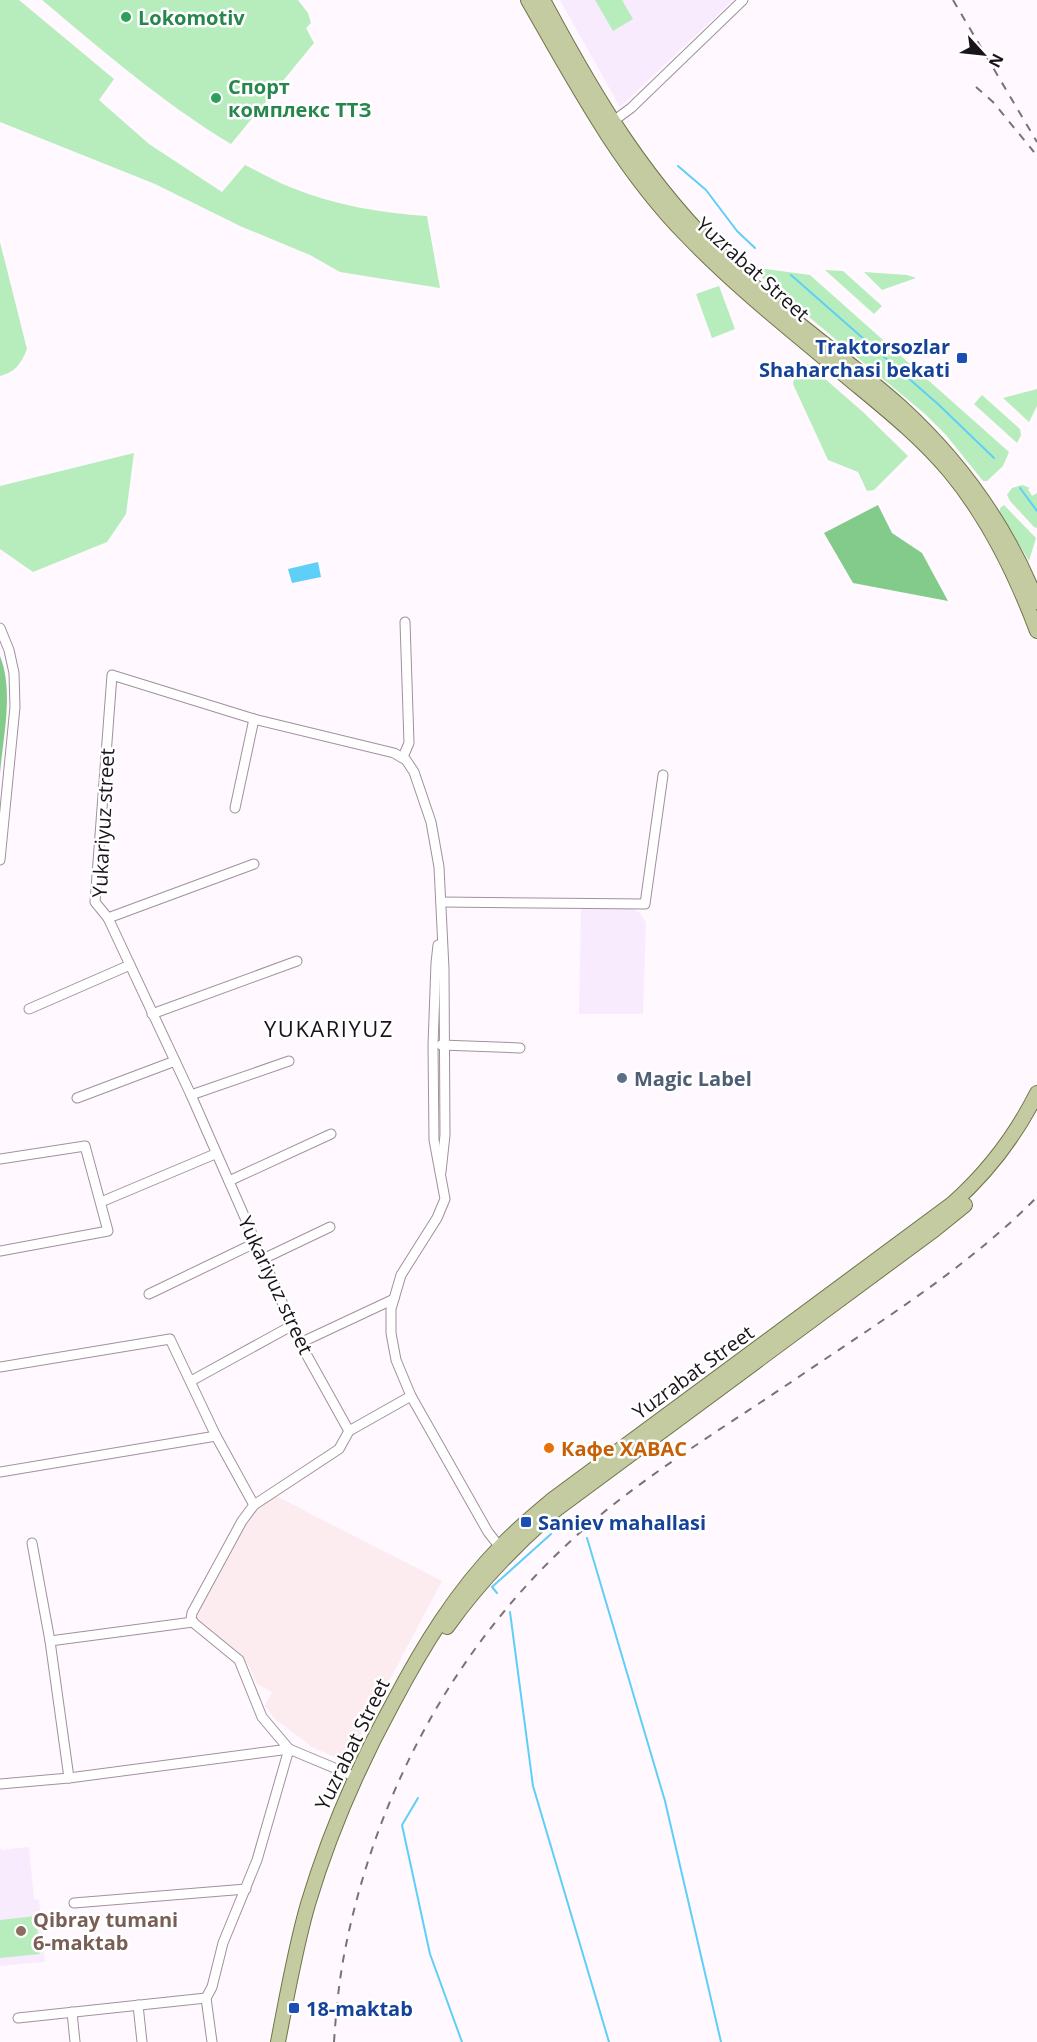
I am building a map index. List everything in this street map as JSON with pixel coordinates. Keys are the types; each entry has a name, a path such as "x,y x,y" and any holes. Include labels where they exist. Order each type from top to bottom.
{"main road":[{"name":"Yuzrabat Street","path":"528,0 587,102 638,179 675,224 912,433 950,472 981,505 1013,550 1037,602"},
{"name":"Yuzrabat Street","path":"543,0 612,122 647,172 728,270"},
{"name":"Yuzrabat Street","path":"981,505 1037,631"},
{"name":"Yuzrabat Street","path":"278,2042 303,1923 356,1777 412,1666 470,1580 503,1551 558,1509 604,1468 952,1204 979,1178 1000,1153 1037,1093"},
{"name":"Yuzrabat Street","path":"604,1468 953,1216 1004,1163 1037,1111"},
{"name":"Yuzrabat Street","path":"287,2042 324,1868 364,1779 414,1679 455,1616 503,1551"}],"street":[{"path":"612,122 631,108 743,0"},
{"path":"405,622 409,743 403,758 414,772 432,822 439,867 444,969 445,1134 441,1172"},
{"path":"0,628 9,650 14,673 15,707 0,860"},
{"name":"Yukariyuz street","path":"349,1431 300,1342 215,1154 191,1095 108,918 94,901 112,675 254,719 394,753 403,758"},
{"path":"235,808 254,719"},
{"path":"441,902 645,904 663,775"},
{"path":"108,918 254,864"},
{"path":"441,931 436,963 433,1045 434,1140 445,1199 437,1218 401,1275 390,1320 392,1345 411,1396 488,1532 503,1551"},
{"path":"152,1014 297,961"},
{"path":"29,1009 130,965"},
{"path":"433,1045 520,1048"},
{"path":"77,1098 175,1061"},
{"path":"191,1095 289,1061"},
{"path":"229,1181 331,1134"},
{"path":"0,1160 85,1146 108,1231 0,1251"},
{"path":"101,1202 215,1154"},
{"path":"262,1259 330,1227"},
{"path":"149,1294 255,1243"},
{"path":"300,1342 394,1299"},
{"path":"191,1381 293,1325"},
{"path":"0,1367 170,1339 216,1436 254,1505"},
{"path":"356,1777 289,1749 262,1717 239,1660 193,1622 192,1613 242,1521 254,1505 339,1449 349,1431 411,1396"},
{"path":"0,1472 216,1436"},
{"path":"32,1543 50,1641 69,1778"},
{"path":"50,1641 193,1622"},
{"path":"0,1784 69,1778 289,1749"},
{"path":"212,2042 206,1998 212,1987 223,1943 257,1860 289,1749"},
{"path":"74,1903 246,1889"},
{"path":"18,2018 206,1998"},
{"path":"138,2005 142,2042"},
{"path":"72,2012 75,2042"}],"shaded area":[{"path":"560,0 733,0 620,107"},
{"path":"623,907 640,913 646,923 643,1014 579,1014 581,909"},
{"path":"274,1495 442,1581 346,1762 312,1747 274,1718 265,1705 272,1692 257,1684 248,1664 201,1624 197,1615 246,1521"},
{"name":"Qibray tumani 6-maktab","path":"0,1844 1,1850 29,1847 34,1899 39,1900 45,1962 0,1966"}],"green space":[{"path":"0,0 19,0 114,79 99,100 149,144 222,192 245,165 284,185 323,199 392,213 427,216 440,288 340,272 310,255 240,226 155,184 0,122"},
{"name":"Спорт комплекс ТТЗ","path":"42,0 298,0 308,13 311,23 306,28 314,43 231,144 157,94"},
{"path":"595,0 622,0 633,19 613,31"},
{"path":"0,242 27,349 17,367 0,376"},
{"path":"759,268 810,275 1009,452 1003,466 987,481 983,481 946,435 925,414 754,271"},
{"path":"825,270 843,271 882,306 874,314"},
{"path":"864,272 907,275 916,278 882,290"},
{"path":"719,286 735,329 712,338 696,294"},
{"path":"808,364 863,412 908,456 874,490 867,491 858,472 828,460 793,384 796,370"},
{"path":"1037,389 1037,406 1029,422 1003,398"},
{"path":"982,395 1020,429 1021,435 1017,443 974,404"},
{"path":"134,453 126,514 107,542 33,572 0,549 0,486"},
{"path":"1022,485 1030,488 1028,489 1032,496 1037,493 1037,528 1010,501 1007,495 1012,488"},
{"path":"878,505 892,533 922,553 948,601 853,583 824,533"},
{"path":"1004,505 1036,538 1029,561 1000,513 1000,508"},
{"path":"0,656 7,699 0,774"},
{"path":"36,1916 40,1954 0,1958 0,1920"}],"water":[{"path":"318,562 321,577 292,583 288,569"}],"waterway":[{"path":"678,166 706,190 737,231 755,248"},
{"path":"791,275 939,405 994,458"},
{"path":"1020,488 1037,511"},
{"path":"497,1593 492,1587 551,1534"},
{"path":"587,1538 665,1801 721,2042"},
{"path":"510,1612 533,1786 609,2042"},
{"path":"418,1798 402,1825 430,1954 462,2042"}],"railway":[{"path":"953,0 1037,142"},
{"path":"976,87 993,102 1034,152"},
{"path":"334,2042 345,1950 360,1887 381,1825 406,1766 436,1708 471,1654 511,1603 555,1556 604,1512 677,1458 924,1291 983,1246 1037,1197"}],"place":[{"name":"Lokomotiv","path":"126,17"},
{"name":"Спорт комплекс ТТЗ","path":"216,98"},
{"name":"Traktorsozlar Shaharchasi bekati","path":"962,358"},
{"name":"Magic Label","path":"622,1078"},
{"name":"Кафе ХАВАС","path":"549,1448"},
{"name":"Saniev mahallasi","path":"526,1522"},
{"name":"Qibray tumani 6-maktab","path":"21,1931"},
{"name":"18-maktab","path":"294,2008"}],"district":[{"name":"YUKARIYUZ","path":"329,1028"}]}
